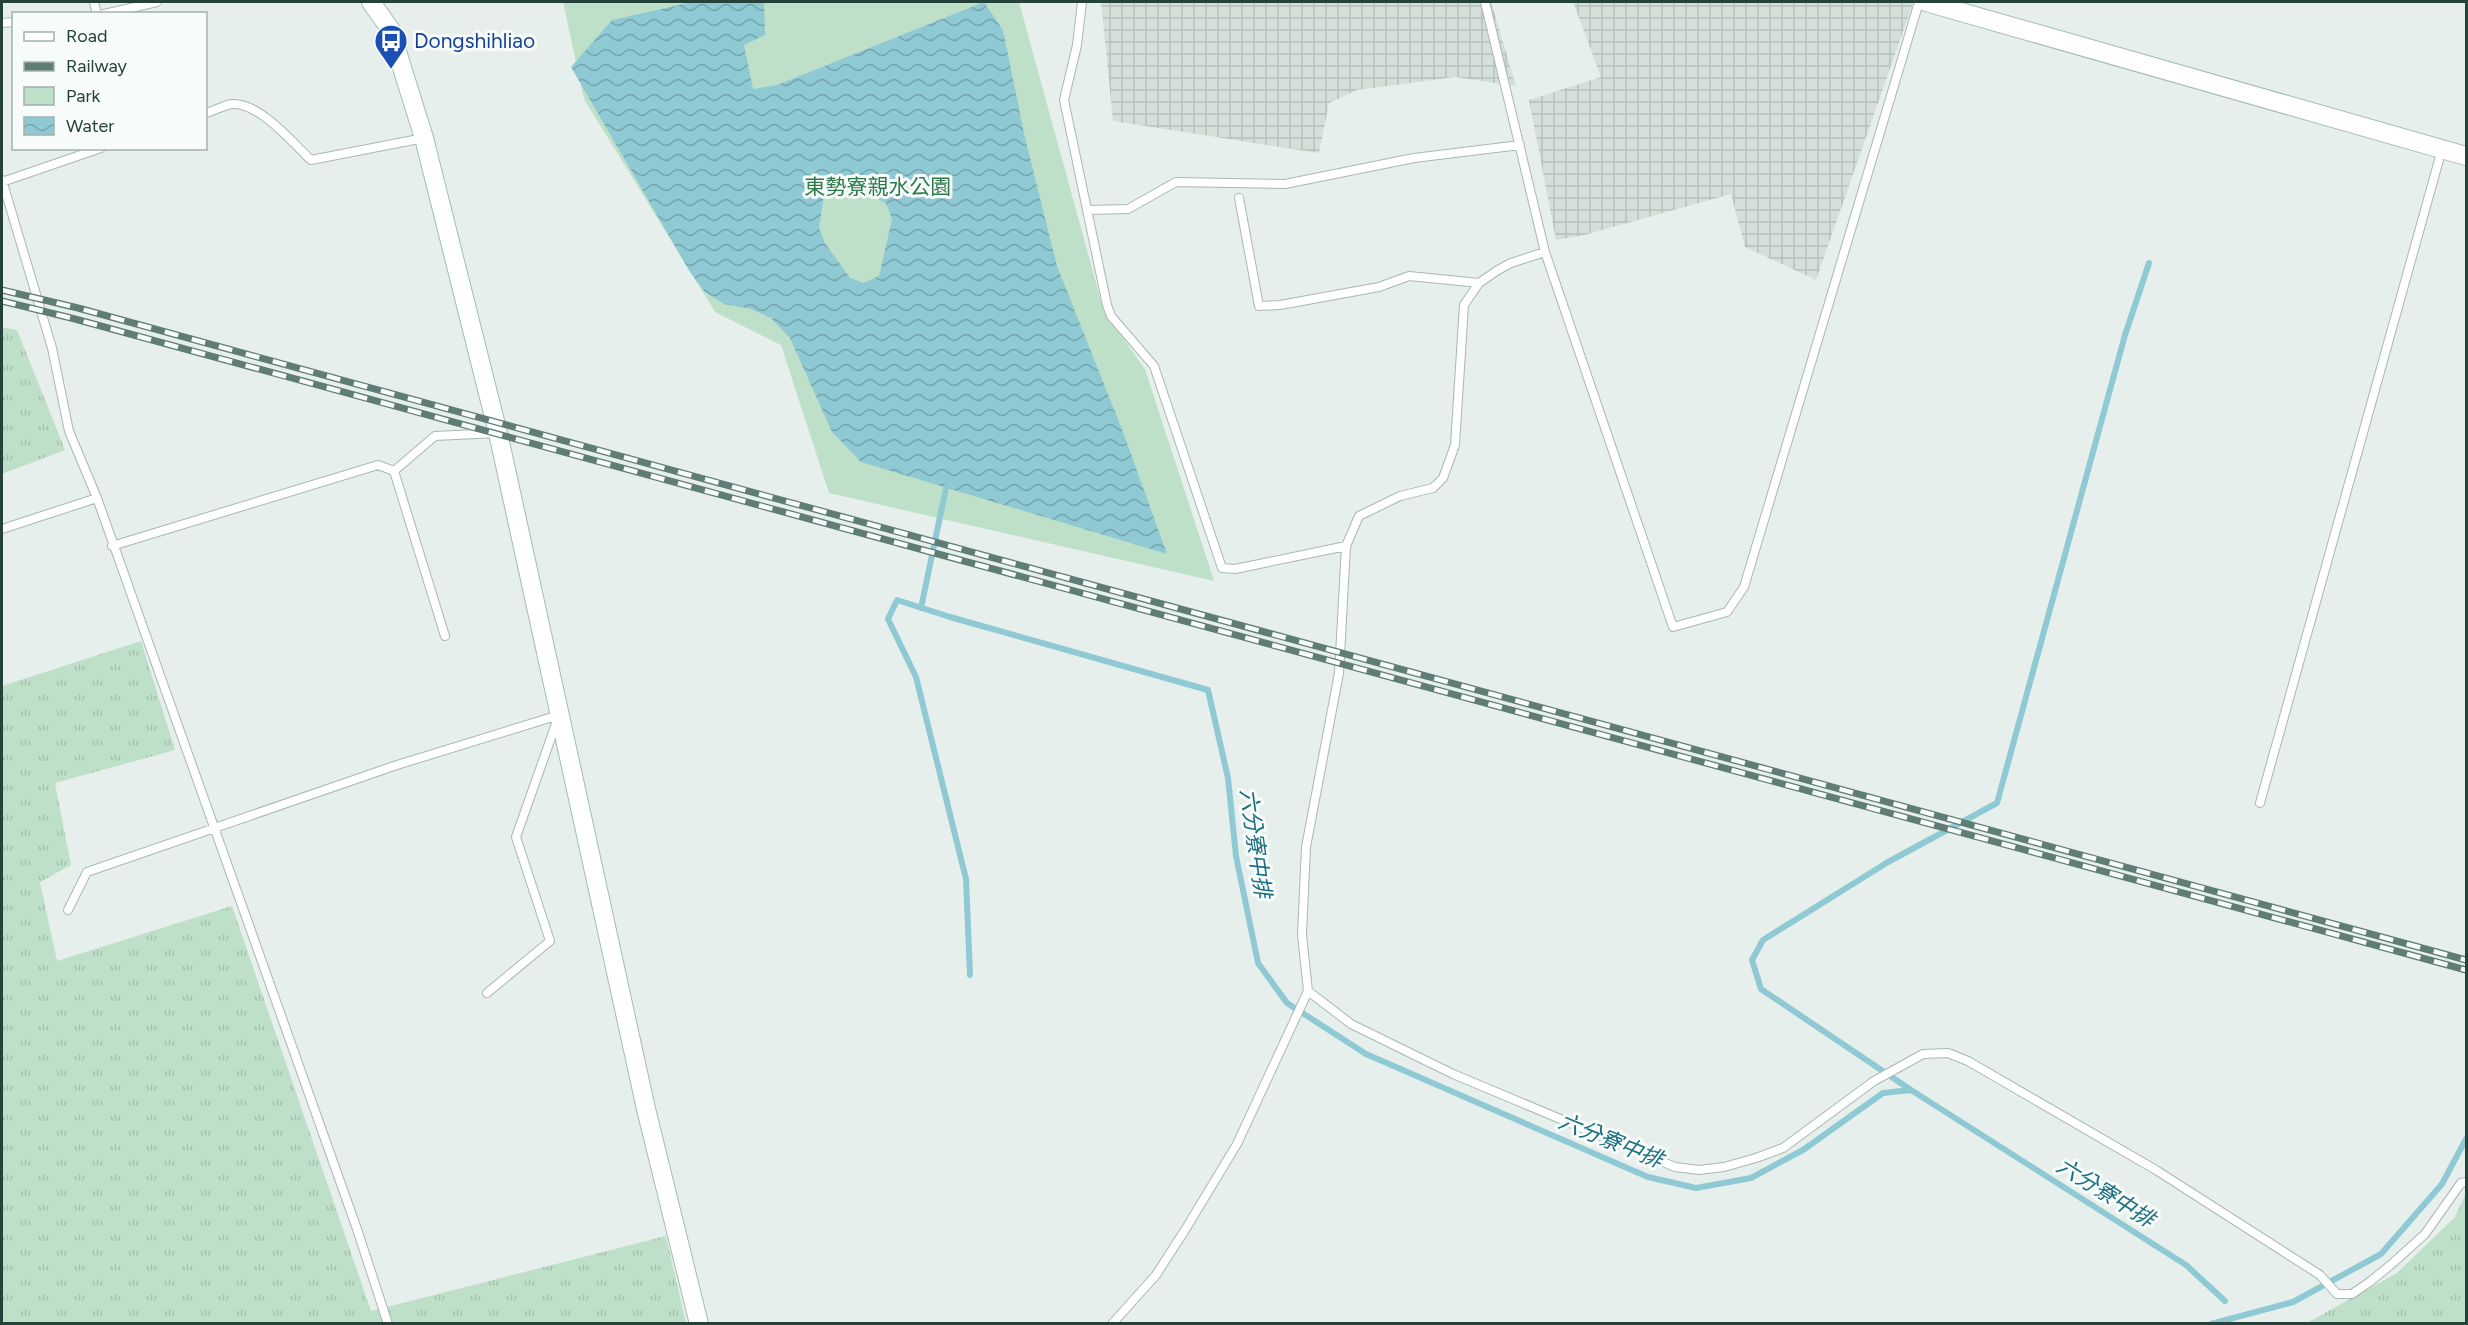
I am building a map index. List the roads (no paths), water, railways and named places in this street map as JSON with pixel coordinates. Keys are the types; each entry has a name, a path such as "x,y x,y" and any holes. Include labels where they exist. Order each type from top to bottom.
{"street":[{"path":"371,2 390,29 424,138 498,433 646,1109 699,1323"},
{"path":"1926,2 2466,156"}],"lane":[{"path":"113,12 157,2"},
{"path":"1082,2 1077,45 1064,100 1111,316 1154,366 1222,568 1235,569 1346,546"},
{"path":"1485,2 1545,252 1673,627 1727,612 1744,587 1919,2"},
{"path":"207,113 233,104 256,111 274,124 310,160 424,138"},
{"path":"1087,210 1128,209 1176,182 1285,184 1414,158 1520,145"},
{"path":"2260,803 2442,148"},
{"path":"95,150 2,181 52,348 69,431 97,498 112,546 357,1228 388,1323"},
{"path":"1239,198 1259,306 1280,305 1379,287 1409,276 1479,283"},
{"path":"1112,1323 1156,1275 1237,1144 1307,994 1302,935 1306,847 1339,673 1346,546 1359,516 1400,496 1433,488 1443,478 1455,445 1464,305 1479,283 1511,263 1545,252"},
{"path":"394,471 435,436 498,433"},
{"path":"112,546 378,465 394,471"},
{"path":"394,471 445,636"},
{"path":"2,529 97,498"},
{"path":"68,910 87,872 397,765 559,715"},
{"path":"487,993 550,941 516,837 559,715"},
{"path":"1307,994 1351,1024 1453,1074 1675,1167 1699,1170 1724,1167 1783,1148 1874,1081 1900,1065 1923,1054 1948,1053 1968,1061 2156,1170 2320,1275 2337,1294 2352,1294 2394,1262 2425,1234 2461,1183 2466,1182"}],"water":[{"name":"東勢寮親水公園","path":"692,2 764,2 765,35 744,45 753,89 777,85 984,2 1003,30 1025,138 1057,266 1123,432 1167,554 861,462 832,432 790,338 771,318 751,309 724,304 705,292 690,272 571,67 612,20","holes":["847,185 886,203 892,219 879,276 863,283 850,278 825,243 819,228 825,189"]}],"waterway":[{"path":"1911,1090 1761,989 1752,960 1763,940 1888,862 1997,803 2125,335 2149,263"},
{"path":"921,608 946,488"},
{"name":"六分寮中排","path":"970,975 966,879 916,677 888,619 897,600 1208,690 1228,778 1236,856 1258,963 1287,1003 1366,1054 1648,1177 1696,1188 1751,1178 1803,1150 1883,1093 1911,1090 2186,1265 2225,1301"},
{"path":"2211,1324 2293,1302 2381,1254 2442,1184 2466,1139"}],"railway":[{"path":"2,290 78,308 2466,960"},
{"path":"2,301 2466,970"}],"place":[{"name":"Dongshihliao","path":"391,70"}]}
